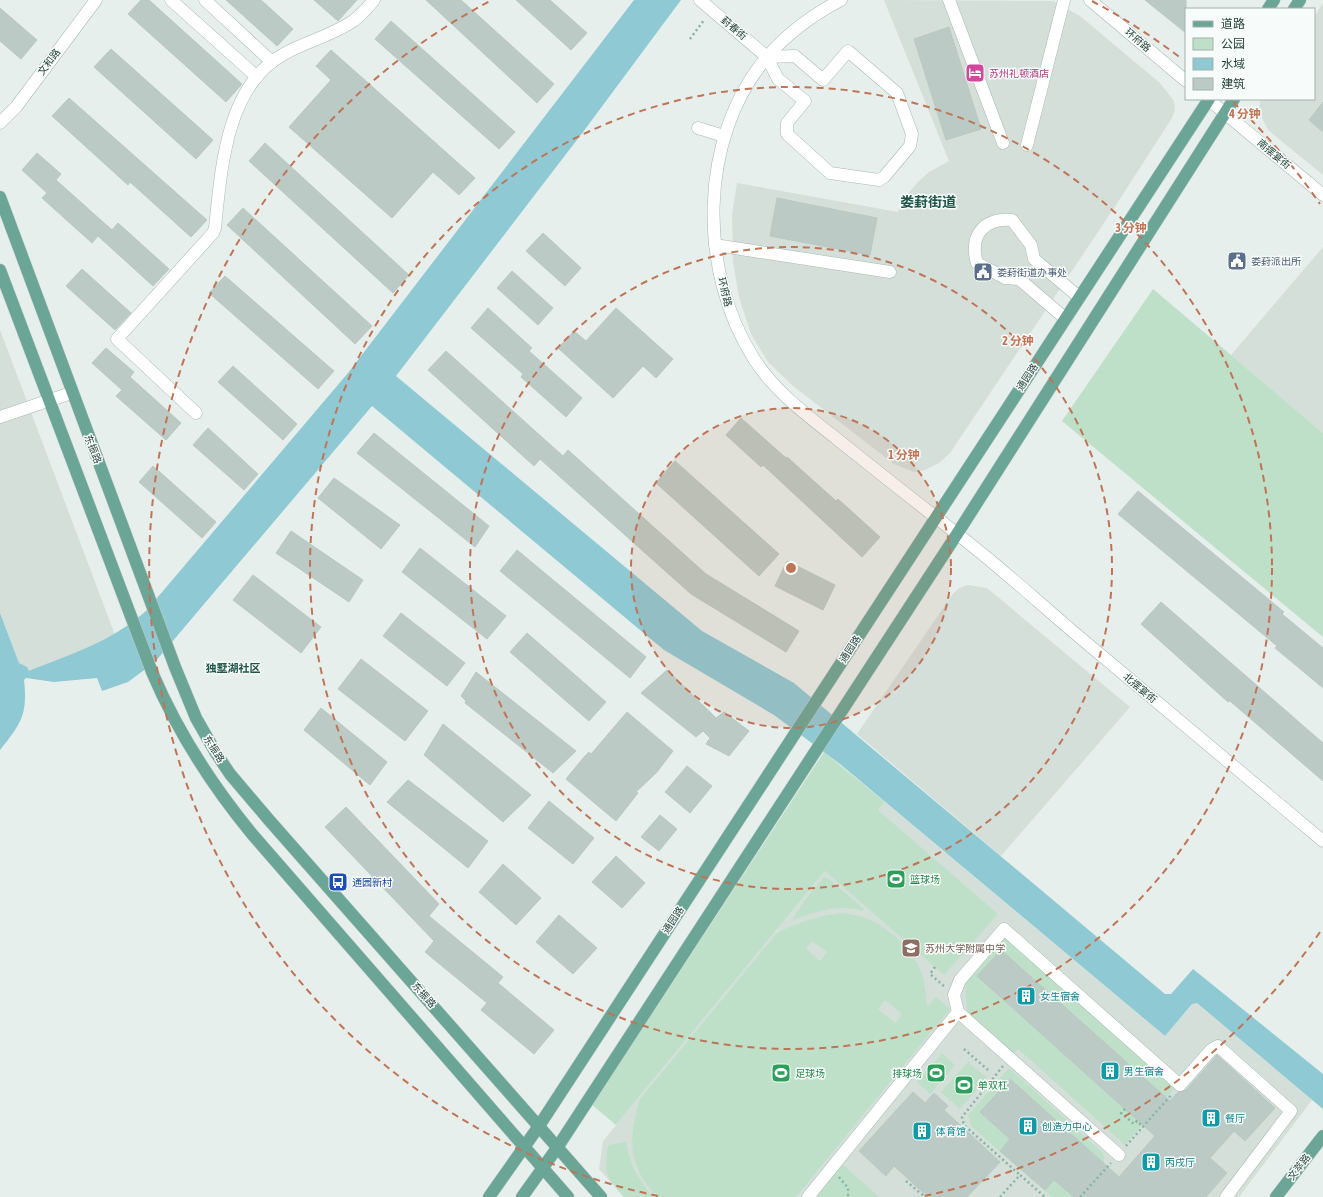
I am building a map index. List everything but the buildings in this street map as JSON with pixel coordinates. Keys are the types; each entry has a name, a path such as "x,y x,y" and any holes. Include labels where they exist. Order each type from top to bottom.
{"main road":[{"name":"通园路","path":"489,1197 539,1126 1208,100"},
{"path":"522,1197 557,1148 816,752 957,534 1233,100"},
{"name":"东振路","path":"0,197 169,651 200,725 216,753 230,774 601,1197"},
{"name":"东振路","path":"0,270 152,672 180,732 209,779 232,810 568,1197"},
{"name":"文萃路","path":"1276,1197 1323,1136"}],"street":[{"name":"文和路","path":"0,123 16,107 96,0"},
{"path":"171,0 257,77"},
{"path":"205,0 272,62"},
{"path":"196,412 117,339 213,234 216,228 224,153 230,127 239,104 257,77 272,62 284,54 351,23 374,0"},
{"name":"葑春街","path":"700,0 767,57"},
{"name":"环府路","path":"841,0 801,26 767,57 748,85 733,113 724,136 718,162 714,202 715,245 722,283 732,319 754,360 784,396 935,518 957,534"},
{"path":"949,0 1002,143"},
{"path":"1026,145 1064,0"},
{"name":"环府路","path":"1090,0 1185,80"},
{"path":"848,51 897,93 912,134 910,146 884,177 879,180 830,173 787,134 787,123 805,101 778,79 767,57 795,56 823,80 848,51"},
{"path":"1210,100 1224,113"},
{"name":"南摆宴街","path":"1224,113 1323,195"},
{"path":"698,128 724,136"},
{"path":"1066,318 1019,278 1005,278 977,263 974,248 978,234 984,227 992,222 1002,219 1012,220 1031,245 1034,259 1080,298"},
{"path":"715,245 890,272"},
{"path":"0,417 72,392"},
{"name":"北摆宴街","path":"957,534 1323,842"},
{"path":"1119,1155 958,1012 954,995 960,980 1004,929 1180,1085 1211,1050 1218,1046 1291,1110 1226,1197"},
{"path":"808,1197 958,1012"}],"path":[{"path":"690,38 712,10"},
{"path":"936,967 930,974 954,995"},
{"path":"964,1049 988,1070"},
{"path":"1010,1058 962,1117 964,1125 1045,1197"},
{"path":"1080,1197 1180,1085"},
{"path":"1125,1109 1121,1113 1134,1124 1137,1121 1143,1127"},
{"path":"831,1169 848,1188 848,1197"},
{"path":"1000,1197 1020,1175"},
{"path":"906,1181 925,1197"}],"shaded area":[{"path":"884,0 1053,1 1080,16 1160,83 1174,101 1175,110 1172,118 1114,208 950,453 939,463 925,470 914,472 894,464 793,386 768,362 751,334 739,297 733,262 732,214 737,183 898,212 905,197 918,182 929,172 949,161"},
{"path":"1323,3 1323,175 1268,130 1259,112 1261,100 1315,100 1315,15"},
{"path":"1323,247 1323,433 1231,355"},
{"path":"0,330 115,635 103,642 29,672 19,663 0,613"},
{"path":"968,585 987,588 1130,707 1001,856 857,734 952,595 959,588"},
{"name":"苏州大学附属中学","path":"885,802 1165,1036 1192,1004 1197,1003 1312,1100 1239,1197 624,1197 599,1169 603,1141 825,871"}],"green space":[{"path":"1153,289 1323,433 1323,637 1062,421"},
{"path":"824,752 885,802 878,810 998,914 944,975 825,871 616,1125 592,1105"},
{"path":"824,877 829,879 864,909 862,911 845,908 826,910 791,921 805,900"},
{"path":"841,913 866,918 883,927 900,940 913,956 922,974 927,1007 936,997 950,1009 796,1197 658,1197 640,1175 633,1151 633,1127 640,1099 777,933 800,923","holes":["812,941 827,952 820,961 806,949","885,1000 902,1014 895,1023 878,1009"]},
{"path":"1005,933 1177,1085 1125,1145 1018,1049 1011,1056 968,1018 964,980"},
{"name":"排球场","path":"942,1053 955,1065 930,1094 917,1082"},
{"name":"单双杠","path":"968,1062 987,1078 960,1109 941,1092"},
{"name":"创造力中心","path":"1009,1068 1103,1153 1104,1162 1073,1197 1052,1197 971,1126 968,1115"},
{"path":"626,1142 632,1165 643,1184 653,1197 624,1197 607,1174 606,1162 608,1145"},
{"path":"843,1165 879,1197 819,1197 816,1194"}],"water":[{"path":"634,0 681,0 583,132 396,376 702,631 794,683 1165,994 1171,994 1193,969 1323,1074 1323,1109 1197,1003 1192,1004 1165,1036 840,764 774,715 664,650 372,406 155,662 128,682 102,691 97,678 54,682 26,678 24,680 24,710 18,725 0,750 0,613 19,663 27,667 29,671 75,653 105,639 133,622 146,611 348,373"}],"place":[{"name":"苏州礼顿酒店","path":"975,73"},
{"name":"娄葑派出所","path":"1237,261"},
{"name":"娄葑街道办事处","path":"983,272"},
{"name":"篮球场","path":"896,879"},
{"name":"通园新村","path":"338,882"},
{"name":"苏州大学附属中学","path":"911,948"},
{"name":"女生宿舍","path":"1026,996"},
{"name":"男生宿舍","path":"1110,1071"},
{"name":"足球场","path":"781,1073"},
{"name":"排球场","path":"936,1073"},
{"name":"单双杠","path":"964,1085"},
{"name":"餐厅","path":"1211,1118"},
{"name":"创造力中心","path":"1028,1126"},
{"name":"体育馆","path":"922,1131"},
{"name":"丙戌厅","path":"1151,1162"}],"district":[{"name":"娄葑街道","path":"928,202"},
{"name":"独墅湖社区","path":"233,668"}]}
